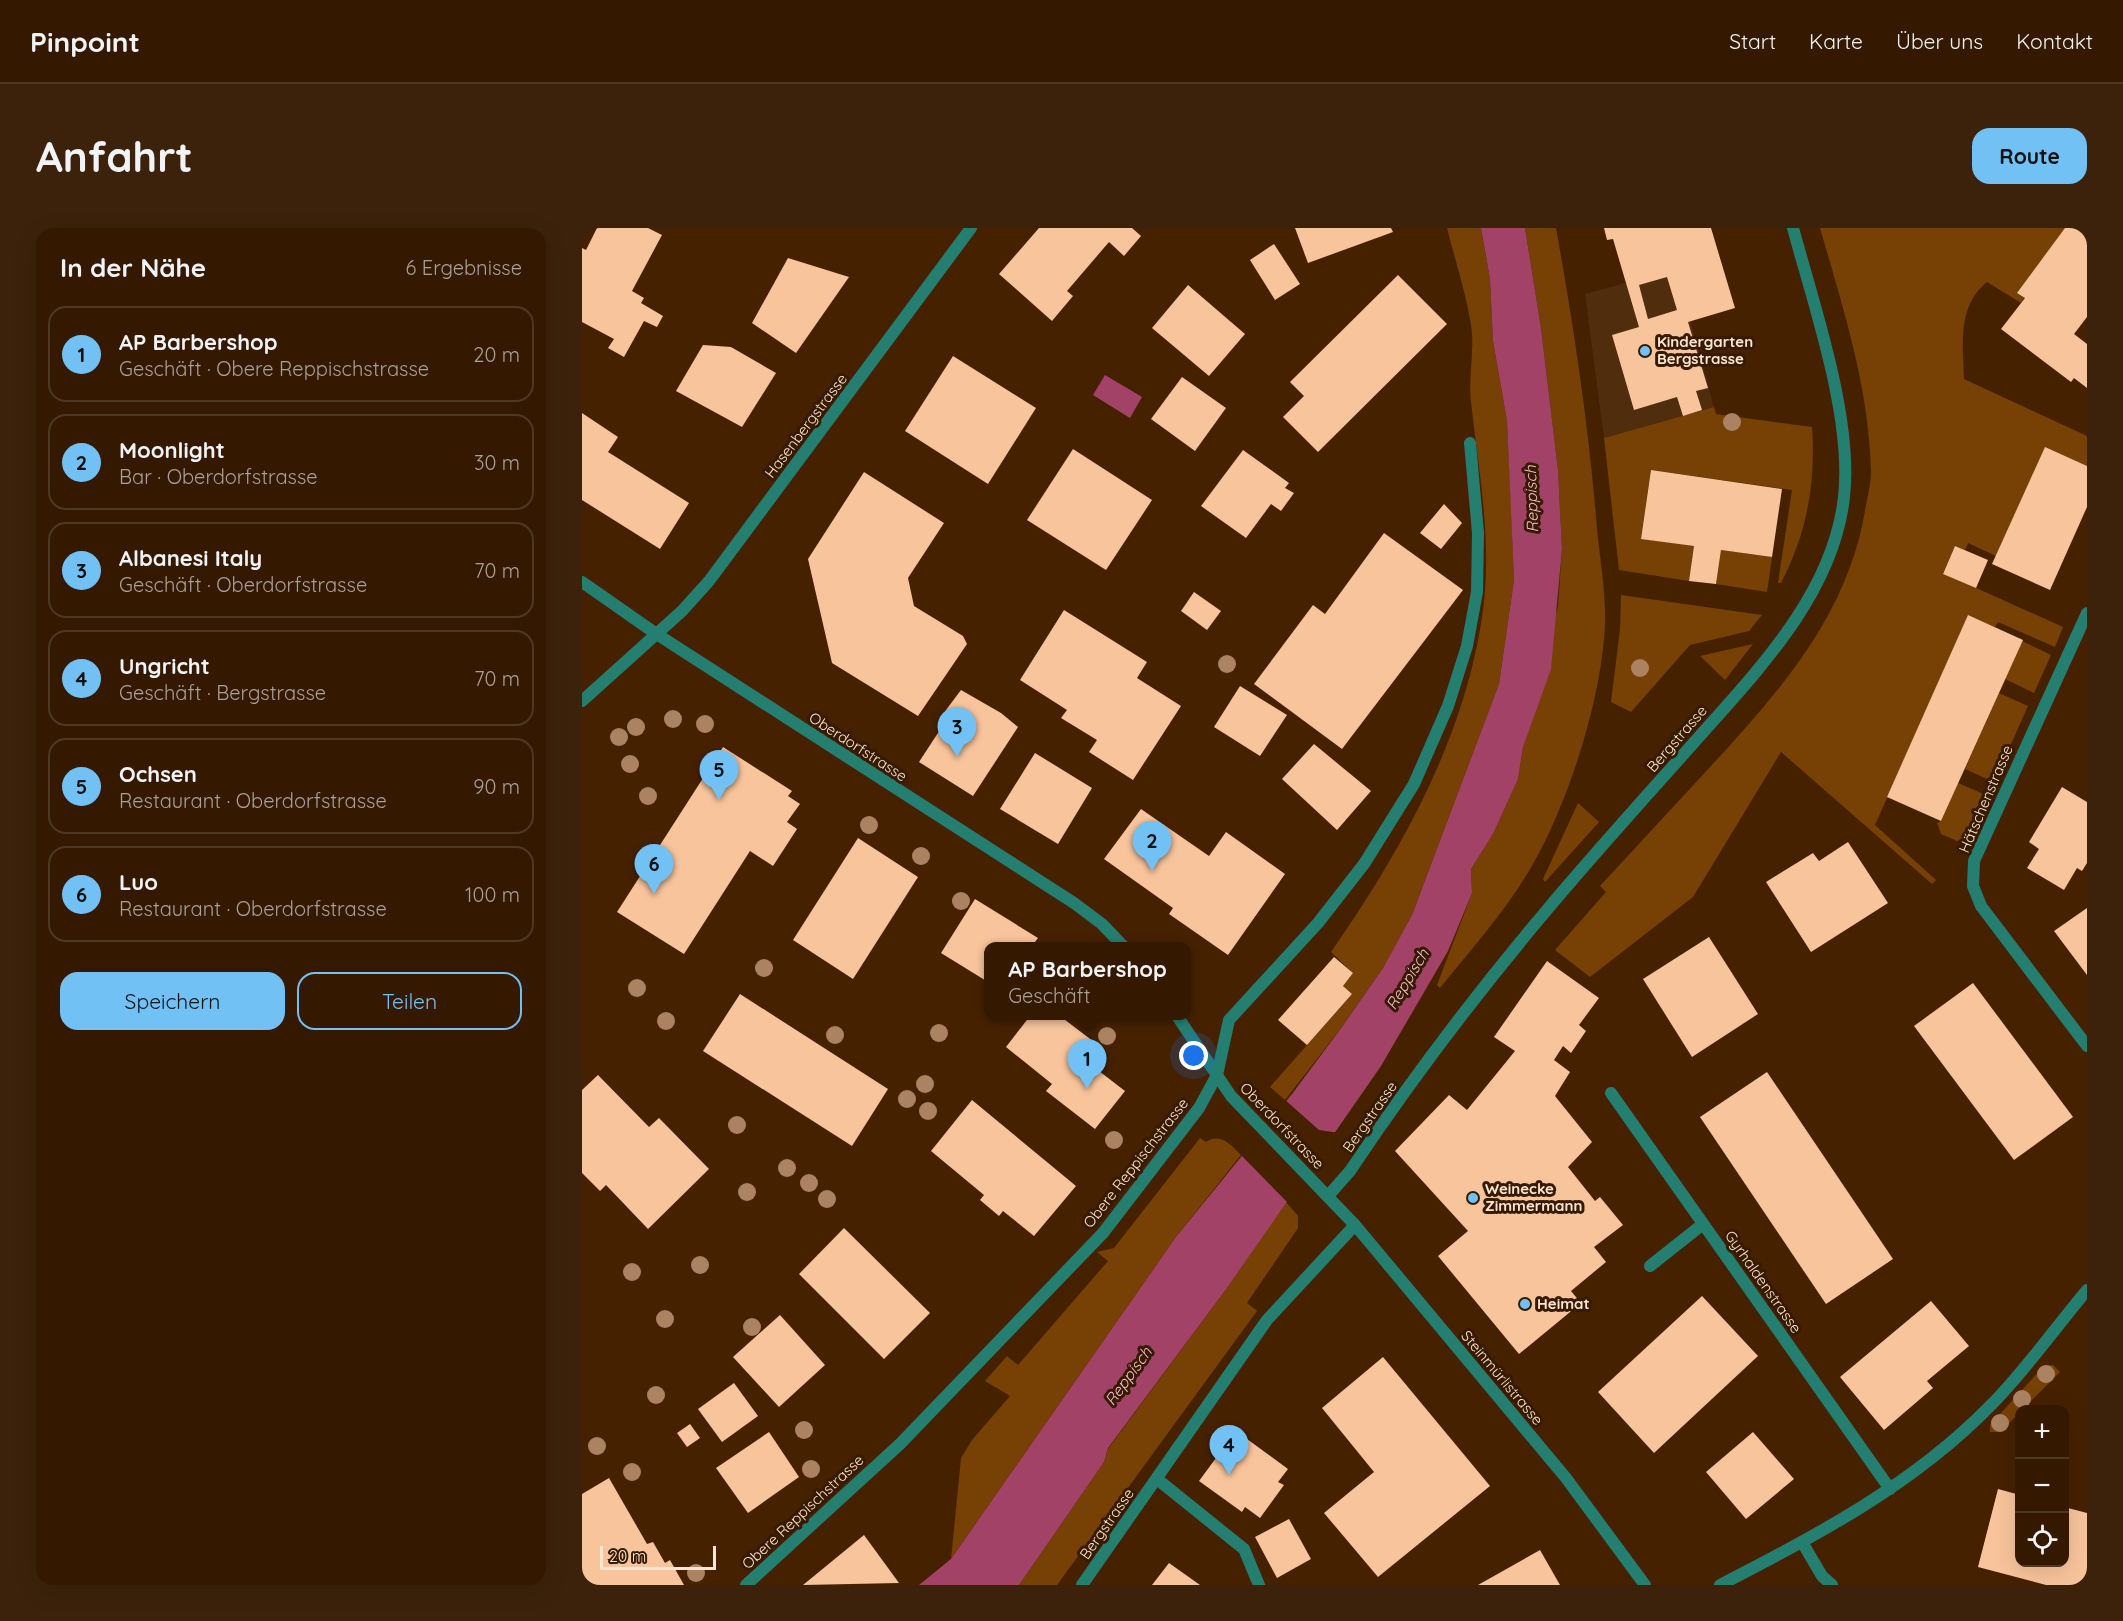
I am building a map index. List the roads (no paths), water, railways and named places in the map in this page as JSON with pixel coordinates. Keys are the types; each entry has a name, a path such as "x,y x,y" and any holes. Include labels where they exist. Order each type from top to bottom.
{"street":[{"name":"Hasenbergstrasse","path":"655,633 682,611 709,581 971,228"},
{"name":"Bergstrasse","path":"1328,1196 1350,1172 1494,972 1767,659 1820,576 1833,547 1844,499 1845,467 1839,406 1793,228"},
{"name":"Obere Reppischstrasse","path":"746,1585 900,1444 1102,1233 1198,1108 1217,1075 1229,1020 1318,922 1365,864 1414,784 1448,706 1467,645 1477,592 1478,533 1470,443"},
{"name":"Oberdorfstrasse","path":"582,582 655,633 1074,903 1102,924 1119,942"},
{"name":"Hätschenstrasse","path":"2087,613 1974,861 1973,886 1981,906 2087,1046"},
{"path":"582,701 655,633"},
{"name":"Oberdorfstrasse","path":"1180,1020 1231,1096 1328,1196"},
{"name":"Gyrhaldenstrasse","path":"1611,1093 1890,1489"},
{"name":"Steinmürlistrasse","path":"1328,1196 1355,1225 1566,1478 1645,1585"},
{"path":"1650,1266 1703,1224"},
{"name":"Bergstrasse","path":"1082,1585 1267,1320 1355,1225"},
{"path":"1720,1585 1802,1542 1890,1489 1940,1452 1991,1406 2087,1290"},
{"path":"1157,1479 1244,1549 1259,1585"},
{"path":"1802,1542 1822,1576 1832,1585"}],"water":[{"name":"Reppisch","path":"1481,228 1525,228 1541,328 1558,470 1562,549 1551,669 1523,747 1518,779 1493,834 1471,869 1472,893 1448,951 1381,1066 1227,1288 1108,1448 1104,1462 1019,1585 919,1585 951,1559 1176,1237 1292,1094 1342,1027 1383,968 1412,915 1499,684 1514,580 1507,421 1493,341 1490,279"},
{"path":"1105,375 1142,397 1130,418 1093,395"}],"place":[{"name":"Kindergarten Bergstrasse","path":"1645,351"},
{"name":"Albanesi Italy","path":"957,757"},
{"name":"Ochsen","path":"719,800"},
{"name":"Moonlight","path":"1152,871"},
{"name":"Luo","path":"654,894"},
{"name":"AP Barbershop","path":"1087,1089"},
{"name":"Weinecke Zimmermann","path":"1473,1198"},
{"name":"Heimat","path":"1525,1304"},
{"name":"Ungricht","path":"1229,1475"}]}
